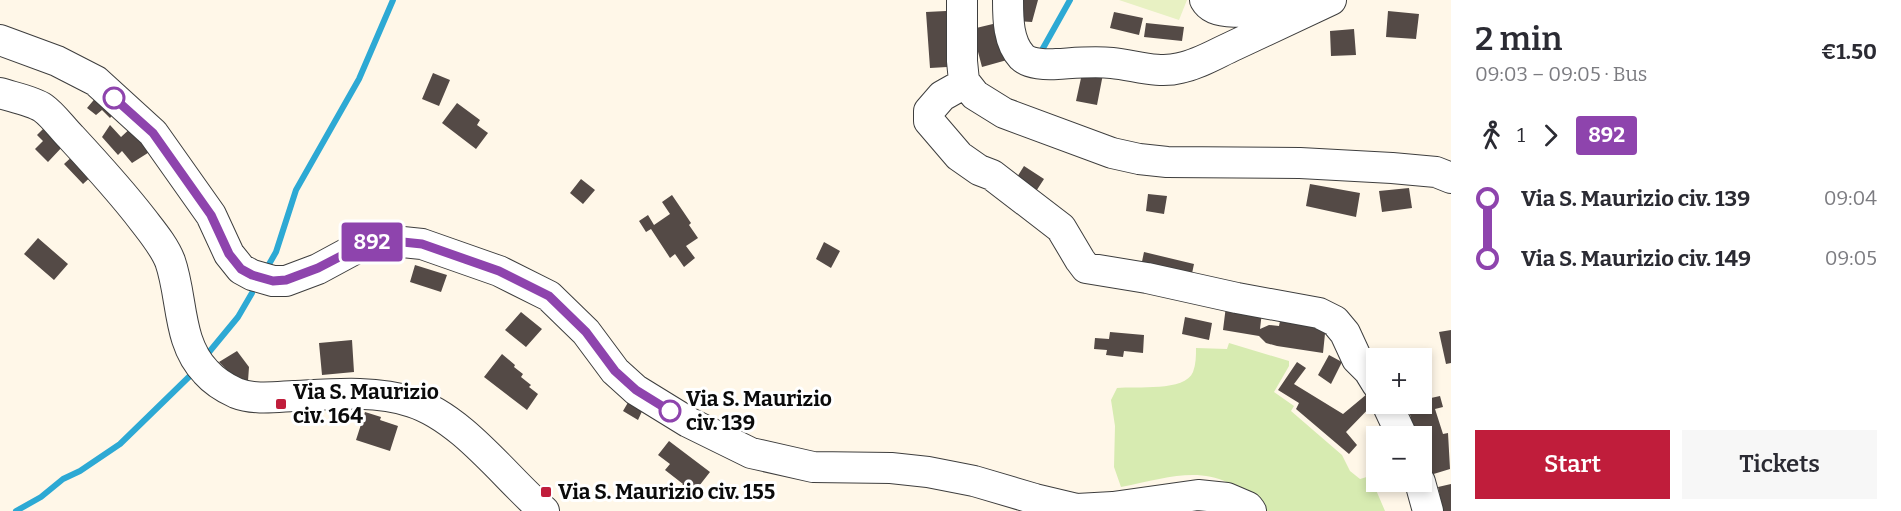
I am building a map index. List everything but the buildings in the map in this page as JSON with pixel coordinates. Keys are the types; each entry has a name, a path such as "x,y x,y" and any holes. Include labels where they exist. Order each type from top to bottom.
{"street":[{"path":"962,0 962,61 966,83 975,95 1004,113 1112,153 1167,162 1300,163 1436,171 1451,178"},
{"path":"1008,0 1008,20 1012,41 1023,59 1052,65 1084,62 1112,63 1164,70 1179,69 1203,61 1320,5"},
{"path":"1205,0 1211,7 1243,12 1293,2 1320,5"},
{"path":"0,40 57,61 96,81 153,133 211,215 229,254 241,269 252,275 273,281 286,280 318,268 368,242 393,241 422,244 499,271 549,296 586,332 615,371 636,390 688,422 751,453 813,467 891,468 928,472 974,481 1077,509 1113,507 1198,495 1227,498 1248,507 1251,511"},
{"path":"966,83 942,96 929,111 929,122 959,156 979,170 992,175 1061,228 1086,268 1319,312 1335,321 1345,333 1357,358 1366,368"},
{"path":"0,93 42,107 116,185 160,242 176,280 182,326 199,363 220,384 237,393 259,398 332,394 379,396 412,402 443,418 487,453 524,494 544,511"},
{"path":"1423,492 1428,511"}],"green space":[{"path":"1119,0 1187,0 1179,20"},
{"path":"1229,343 1289,361 1289,366 1274,392 1294,406 1291,411 1342,455 1350,471 1360,479 1366,477 1366,492 1377,492 1385,511 1263,511 1230,484 1214,477 1197,475 1162,478 1121,487 1114,467 1115,426 1111,400 1117,388 1159,387 1180,383 1193,372 1196,348 1227,349"}],"waterway":[{"path":"268,266 276,252 296,190 359,79 393,0"},
{"path":"1042,50 1070,0"},
{"path":"205,357 238,317 252,293"},
{"path":"16,511 120,444 196,370"}],"bus line":[{"name":"892","path":"114,98 153,133 211,215 229,254 241,269 273,281 286,280 318,268 368,242 393,241 422,244 499,271 549,296 586,332 615,371 636,390 670,411"}],"place":[{"name":"Via S. Maurizio civ. 164","path":"281,404"},
{"name":"Via S. Maurizio civ. 139","path":"670,411"},
{"name":"Via S. Maurizio civ. 155","path":"546,492"}]}
